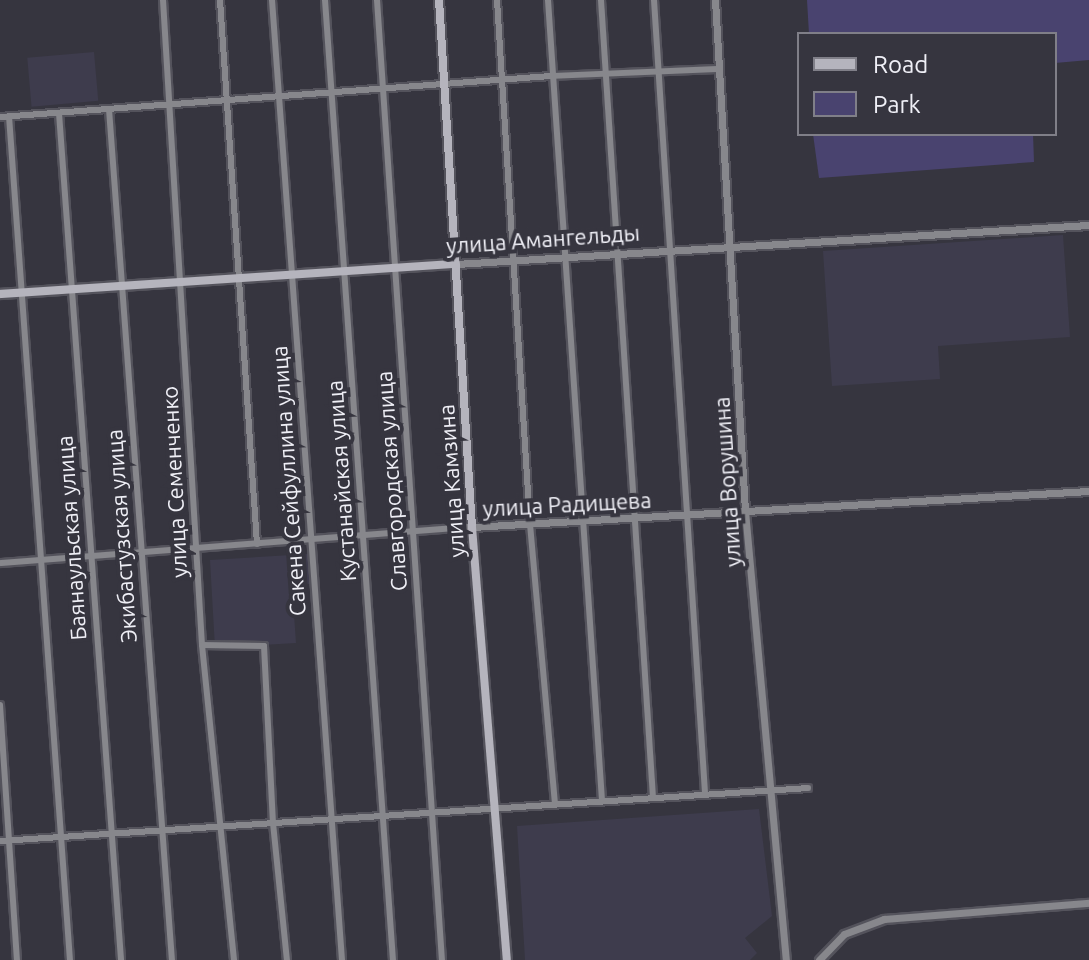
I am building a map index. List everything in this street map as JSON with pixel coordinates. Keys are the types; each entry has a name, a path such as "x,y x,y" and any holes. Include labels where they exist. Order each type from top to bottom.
{"main road":[{"name":"улица Камзина","path":"439,0 472,527 507,960"},
{"name":"улица Амангельды","path":"0,294 456,264"}],"street":[{"name":"улица Семенченко","path":"163,0 202,645 234,960"},
{"path":"220,0 257,544"},
{"name":"Сакена Сейфуллина улица","path":"272,0 309,541 342,960"},
{"name":"Кустанайская улица","path":"325,0 342,271 365,537 379,816 393,960"},
{"name":"Славгородская улица","path":"377,0 442,960"},
{"path":"497,0 530,524 555,805"},
{"path":"548,0 602,801"},
{"path":"601,0 653,797"},
{"path":"654,0 705,793"},
{"name":"улица Ворушина","path":"715,0 745,511 786,960"},
{"path":"0,117 551,76 720,69"},
{"name":"Экибастузская улица","path":"109,109 139,553 172,960"},
{"name":"Баянаульская улица","path":"59,113 121,960"},
{"path":"9,116 44,560 70,960"},
{"name":"улица Амангельды","path":"456,264 730,244 1089,225"},
{"name":"улица Радищева","path":"0,563 472,527 1089,491"},
{"path":"202,645 262,643 273,823 287,960"},
{"path":"0,705 3,841 17,960"},
{"path":"3,841 808,788"},
{"path":"819,960 844,934 884,919 1089,903"}],"shaded area":[{"path":"94,52 98,101 32,107 27,58"},
{"path":"1063,235 1070,337 938,346 940,379 832,386 823,251"},
{"path":"308,554 310,584 292,585 296,643 215,648 210,560"},
{"path":"759,809 772,916 745,938 757,953 750,960 525,960 517,826"}],"green space":[{"path":"807,0 1089,0 1089,60 1057,63 1057,32 809,32"},
{"path":"813,136 1033,136 1034,162 819,178"}]}
